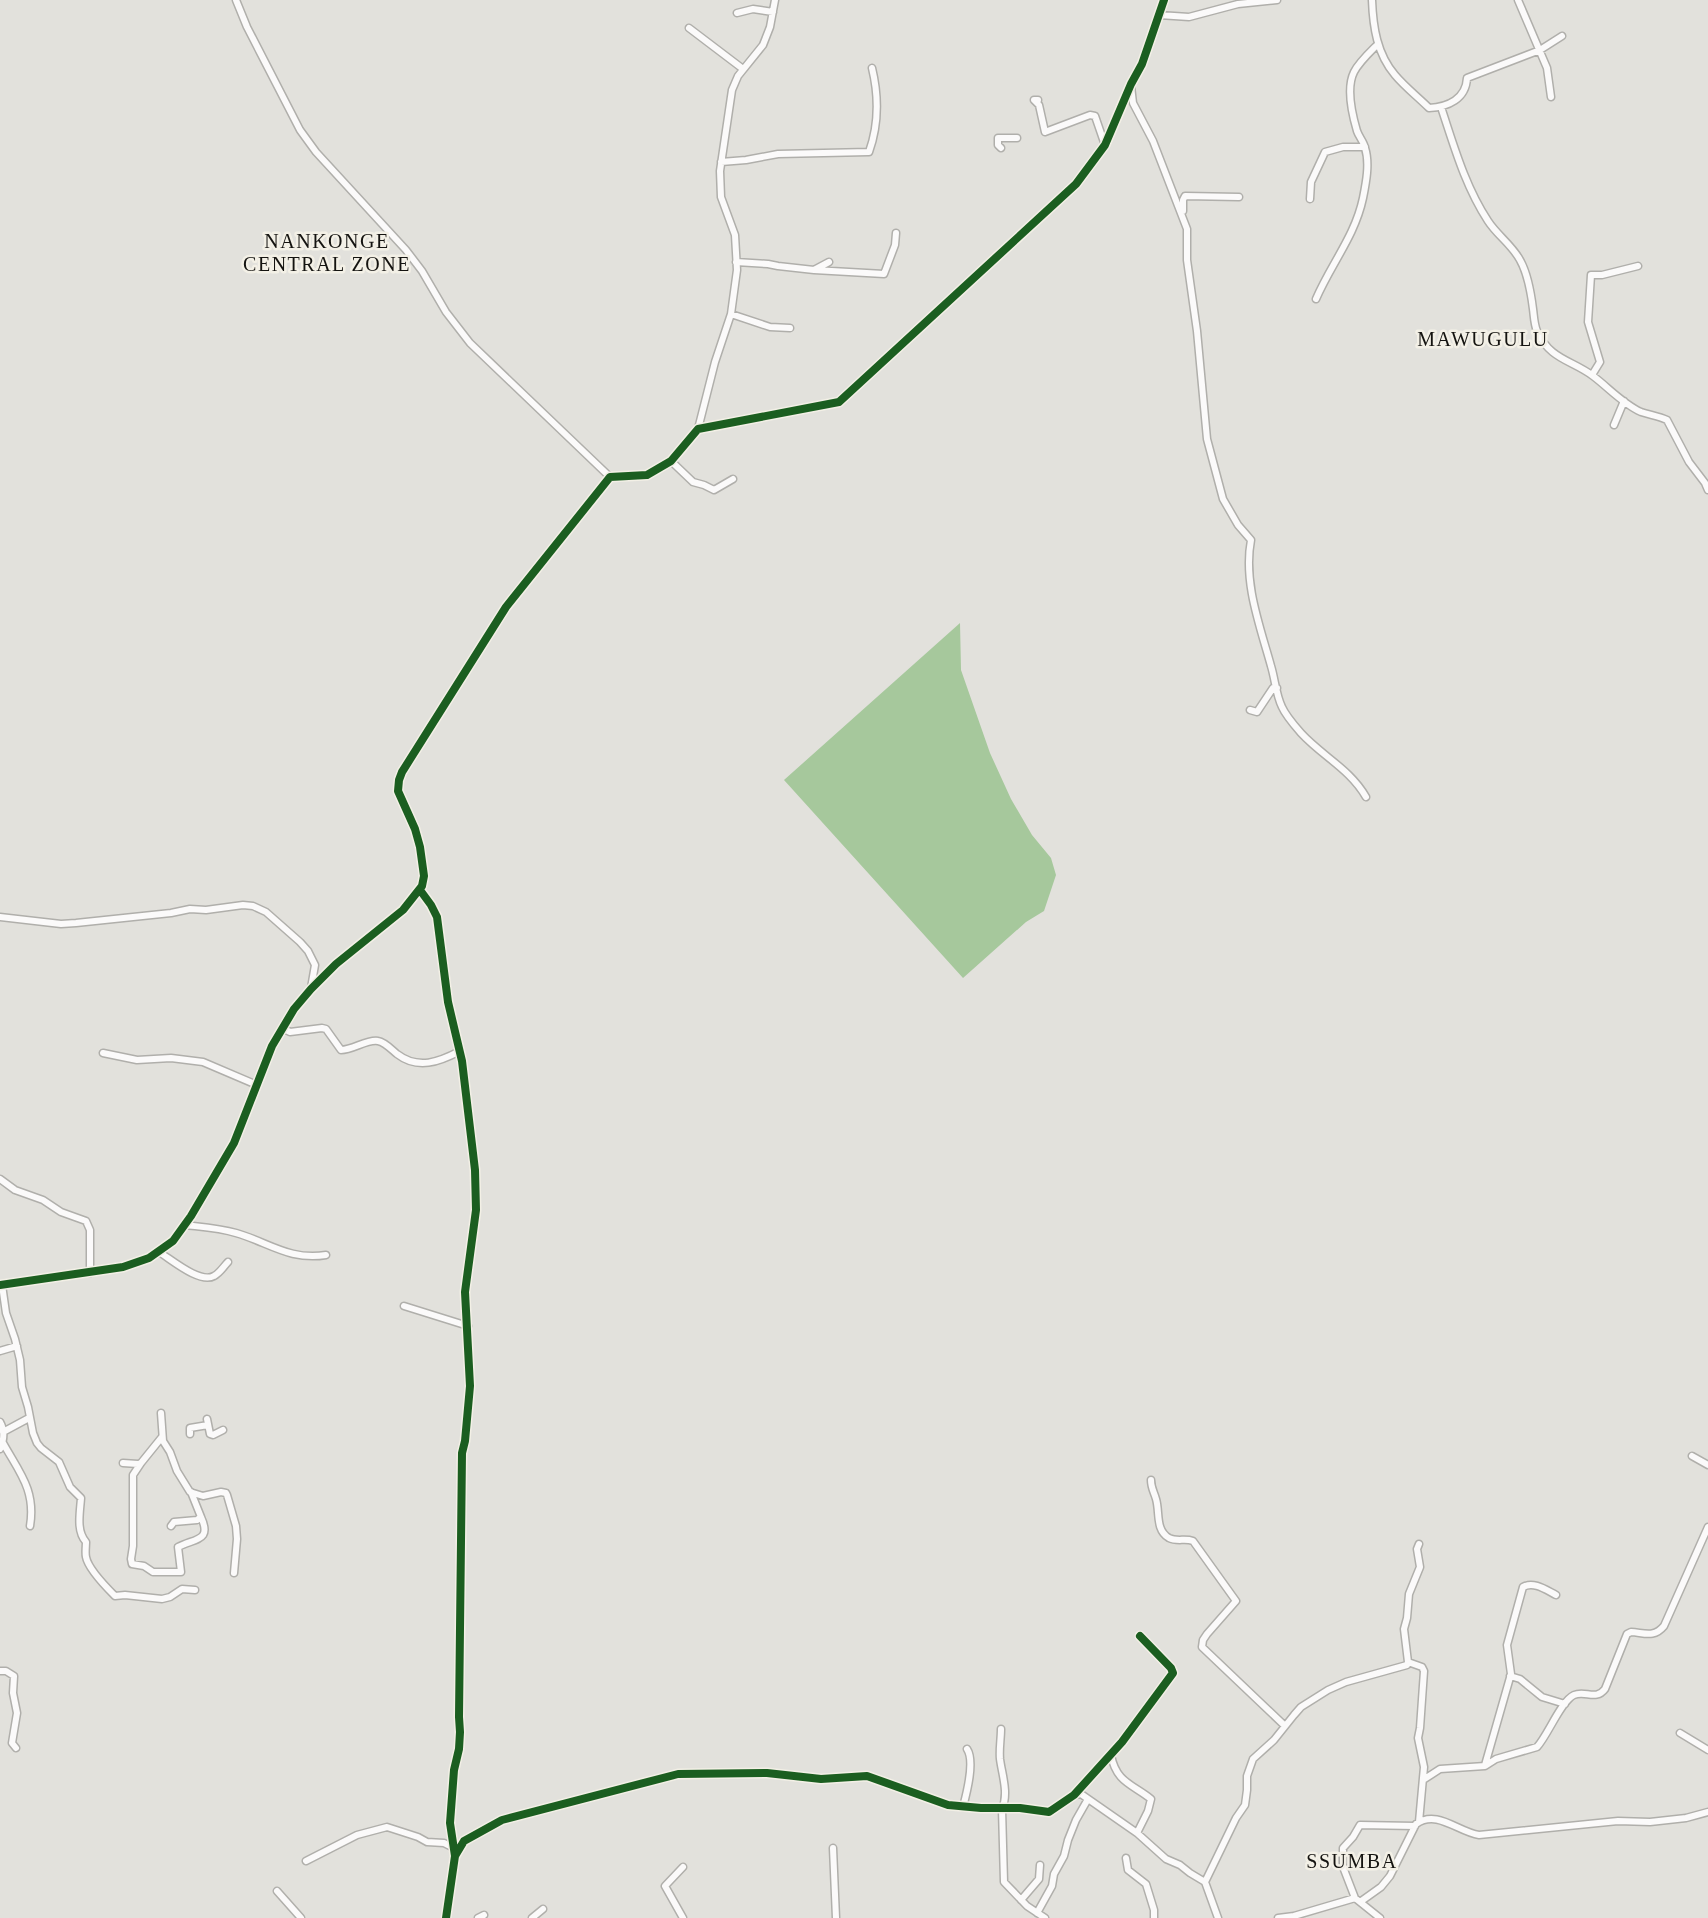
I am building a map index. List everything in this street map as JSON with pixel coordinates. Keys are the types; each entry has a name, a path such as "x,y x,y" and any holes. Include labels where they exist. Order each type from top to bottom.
{"street":[{"path":"236,0 247,27 300,130 316,152 406,250 470,344 610,477 647,475 671,461 698,429 715,362 731,314 736,262 735,235 721,197 720,171 732,90 738,76 763,45 770,27 775,0"},
{"path":"698,429 839,402 1076,184 1105,145 1142,64 1164,0"},
{"path":"1159,15 1189,17 1238,4 1277,0"},
{"path":"1372,0 1378,44 1383,57 1395,75 1429,108 1441,107 1461,97 1466,90 1467,78 1540,50 1562,36"},
{"path":"1518,0 1547,68 1551,97"},
{"path":"737,13 753,9 773,12"},
{"path":"689,28 743,69"},
{"path":"1316,299 1358,217 1367,165 1365,147 1356,126 1351,98 1351,81 1355,70 1378,44"},
{"path":"721,162 778,154 869,152 874,138 877,116 877,93 872,68"},
{"path":"1131,84 1133,103 1153,141 1187,229"},
{"path":"1038,100 1034,100 1039,105 1045,132 1090,115 1095,116 1105,145"},
{"path":"1441,107 1469,191 1489,223 1511,247 1522,264 1530,288 1536,329 1551,350 1567,363 1592,375 1606,389 1641,412 1667,420 1684,453 1708,490"},
{"path":"1001,148 998,145 998,138 1017,138"},
{"path":"1310,199 1311,182 1325,152 1343,147 1365,147"},
{"path":"1239,197 1185,196 1183,200 1182,208 1187,229 1187,260 1197,331 1207,439 1223,499 1238,525 1251,540 1248,551 1251,590 1281,706 1294,725 1316,748 1342,767 1359,785 1366,797"},
{"path":"736,262 884,274 895,245 896,234"},
{"path":"814,270 829,262"},
{"path":"1592,375 1600,362 1588,322 1591,275 1602,275 1638,266"},
{"path":"731,314 770,327 790,328"},
{"path":"1614,425 1624,401"},
{"path":"671,461 693,482 714,490 733,479"},
{"path":"195,1590 182,1589 162,1599 115,1596 86,1557 86,1542 80,1530 81,1498 70,1487 59,1462 37,1443 29,1418 22,1387 17,1346 6,1313 1,1285 123,1267 149,1258 173,1241 234,1143 256,1085 282,1028 294,1010 311,989 345,955 392,920 420,890 424,876 423,863 415,829 398,791 402,772 506,607 610,477"},
{"path":"1250,710 1257,712 1273,688 1277,688"},
{"path":"420,890 437,916 448,1002 460,1051 476,1170 476,1210 465,1292 470,1386 462,1453 460,1732 454,1770 450,1823 455,1856 446,1918"},
{"path":"0,917 61,924 190,909 206,910 243,904 253,906 266,912 308,951 315,965 311,989"},
{"path":"282,1028 290,1032 326,1029 341,1050 348,1050 375,1040 380,1041 400,1056 416,1064 442,1060 460,1051"},
{"path":"103,1053 136,1060 171,1058 203,1062 256,1085"},
{"path":"0,1179 15,1190 43,1200 61,1212 86,1221 90,1230 90,1273"},
{"path":"185,1225 238,1233 297,1256 310,1258 326,1255"},
{"path":"159,1252 200,1278 216,1275 228,1262"},
{"path":"404,1306 468,1326"},
{"path":"0,1352 17,1346"},
{"path":"161,1413 162,1437 206,1530 201,1538 178,1547 181,1572 153,1572 144,1566 132,1564 131,1559 133,1475 162,1437"},
{"path":"3,1432 29,1418"},
{"path":"0,1422 3,1432 1,1446 20,1470 29,1491 30,1526"},
{"path":"190,1434 190,1428 207,1422 210,1434 213,1435 223,1430"},
{"path":"1692,1456 1708,1465"},
{"path":"123,1463 141,1463"},
{"path":"1151,1480 1163,1533 1174,1540 1193,1541 1236,1601 1207,1634 1202,1647 1285,1726"},
{"path":"190,1492 203,1497 221,1492 226,1493 237,1526 234,1573"},
{"path":"171,1526 174,1522 197,1520 201,1517"},
{"path":"1423,1780 1440,1769 1485,1766 1496,1759 1537,1747 1565,1704 1573,1696 1601,1694 1627,1634 1631,1632 1654,1634 1664,1626 1708,1527"},
{"path":"1205,1882 1236,1818 1245,1805 1247,1776 1253,1759 1267,1748 1301,1707 1346,1682 1407,1665 1404,1629 1409,1594 1420,1567 1417,1549 1419,1544"},
{"path":"1485,1766 1510,1676 1508,1645 1523,1587 1533,1584 1556,1595"},
{"path":"455,1856 464,1841 502,1820 678,1774 767,1773 821,1779 867,1776 936,1801 963,1807 1020,1808 1046,1813 1074,1795 1111,1755 1173,1673 1171,1668 1140,1636"},
{"path":"1278,1918 1357,1900 1381,1887 1390,1876 1417,1824 1423,1780 1423,1758 1418,1738 1424,1669 1408,1662"},
{"path":"0,1671 6,1671 14,1676 13,1693 17,1713 12,1743 16,1748"},
{"path":"1510,1676 1520,1679 1542,1697 1565,1704"},
{"path":"1001,1729 1000,1758 1005,1802 1002,1809 1003,1880 1021,1900 1045,1918"},
{"path":"1680,1733 1708,1750"},
{"path":"963,1807 972,1756 968,1749"},
{"path":"1111,1755 1116,1773 1151,1799 1137,1833"},
{"path":"1074,1795 1081,1794 1137,1833 1166,1858 1205,1882 1218,1918"},
{"path":"1037,1913 1052,1886 1054,1874 1064,1856 1076,1820 1088,1799"},
{"path":"1380,1918 1357,1900 1343,1867 1345,1845 1360,1826 1417,1824 1439,1819 1479,1835 1618,1821 1650,1822 1686,1818 1708,1812"},
{"path":"306,1861 357,1835 387,1827 426,1842 444,1843 454,1848"},
{"path":"833,1848 836,1918"},
{"path":"1126,1858 1128,1870 1146,1884 1154,1910 1154,1918"},
{"path":"1021,1900 1039,1879 1041,1865"},
{"path":"683,1918 665,1886 684,1866"},
{"path":"277,1891 301,1918"},
{"path":"532,1918 543,1909"}],"green space":[{"path":"960,623 961,670 990,753 1011,799 1032,835 1051,858 1056,875 1044,911 1026,922 963,978 784,780"}],"cycle path":[{"path":"0,1285 123,1267 149,1258 173,1241 191,1216 234,1143 272,1046 294,1009 336,964 403,910 422,886 424,876 420,847 415,829 398,791 399,780 506,607 610,477 647,475 671,461 698,429 839,402 1076,184 1105,145 1142,64 1164,0"},
{"path":"420,890 437,917 448,1002 462,1061 475,1170 476,1210 465,1292 470,1386 462,1453 460,1732 454,1770 450,1823 455,1856"},
{"path":"446,1918 455,1856 464,1841 502,1820 678,1774 767,1773 821,1779 867,1776 948,1805 1020,1808 1049,1812 1074,1795 1122,1742 1173,1673 1171,1668 1140,1636"}],"district":[{"name":"NANKONGE CENTRAL ZONE","path":"327,252"},
{"name":"MAWUGULU","path":"1483,339"},
{"name":"SSUMBA","path":"1352,1861"}]}
